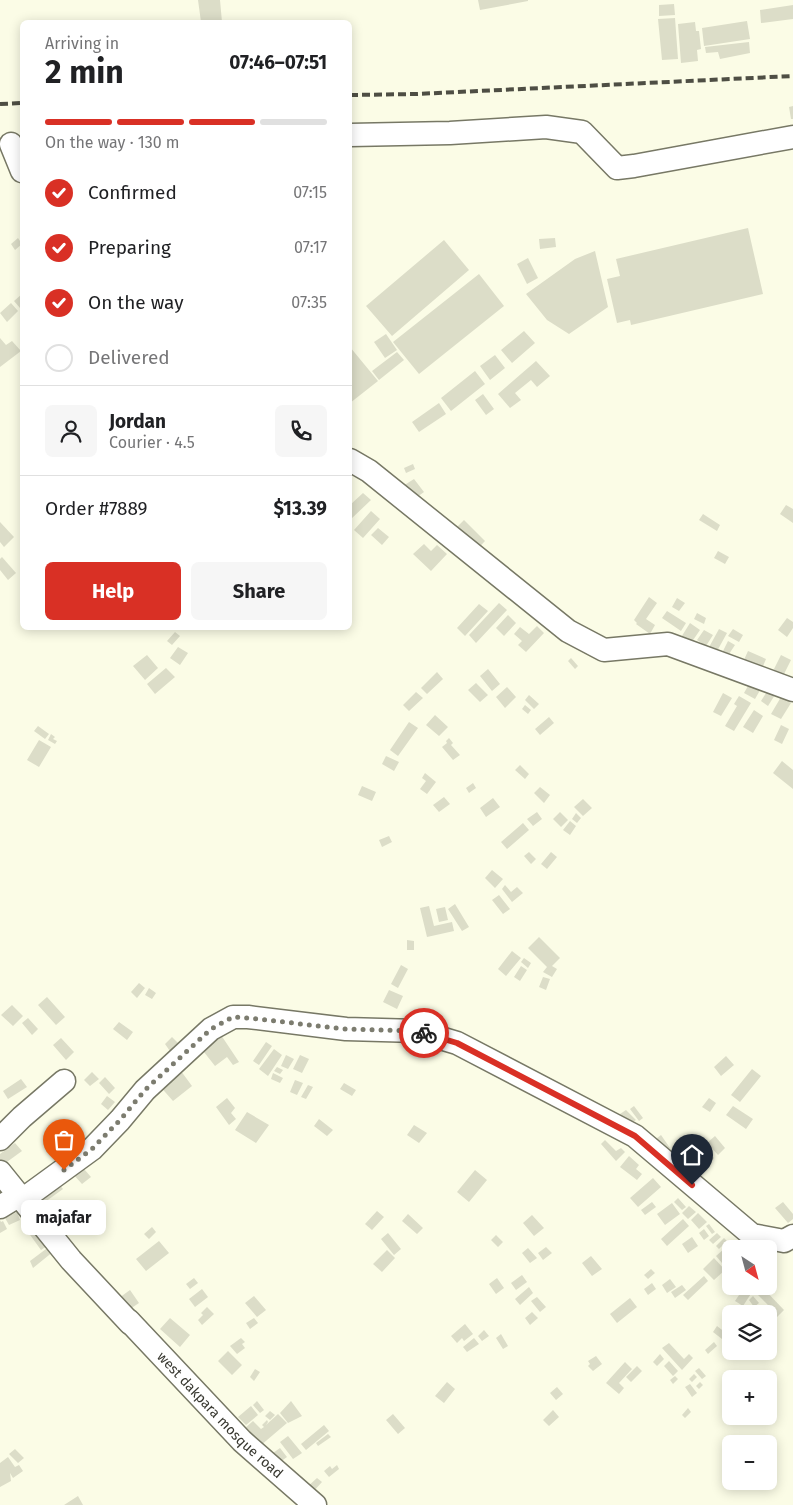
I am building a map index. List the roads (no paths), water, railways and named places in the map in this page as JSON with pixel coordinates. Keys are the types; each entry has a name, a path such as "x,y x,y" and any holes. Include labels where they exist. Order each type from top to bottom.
{"street":[{"path":"352,135 450,133 546,127 582,132 617,168 793,137"},
{"path":"11,143 20,166"},
{"path":"352,461 369,471 568,631 604,650 668,644 793,690"},
{"path":"13,1201 92,1149 145,1090 211,1029 233,1017 241,1017 346,1029 417,1031 457,1043 635,1136 752,1235 784,1241 793,1236"},
{"path":"0,1139 22,1117 64,1082"},
{"name":"west dakpara mosque road","path":"0,1172 13,1201 242,1441 315,1505"}],"railway":[{"path":"352,95 416,94 793,76"},
{"path":"0,104 20,103"}],"place":[{"name":"majafar","path":"64,1170"}]}
